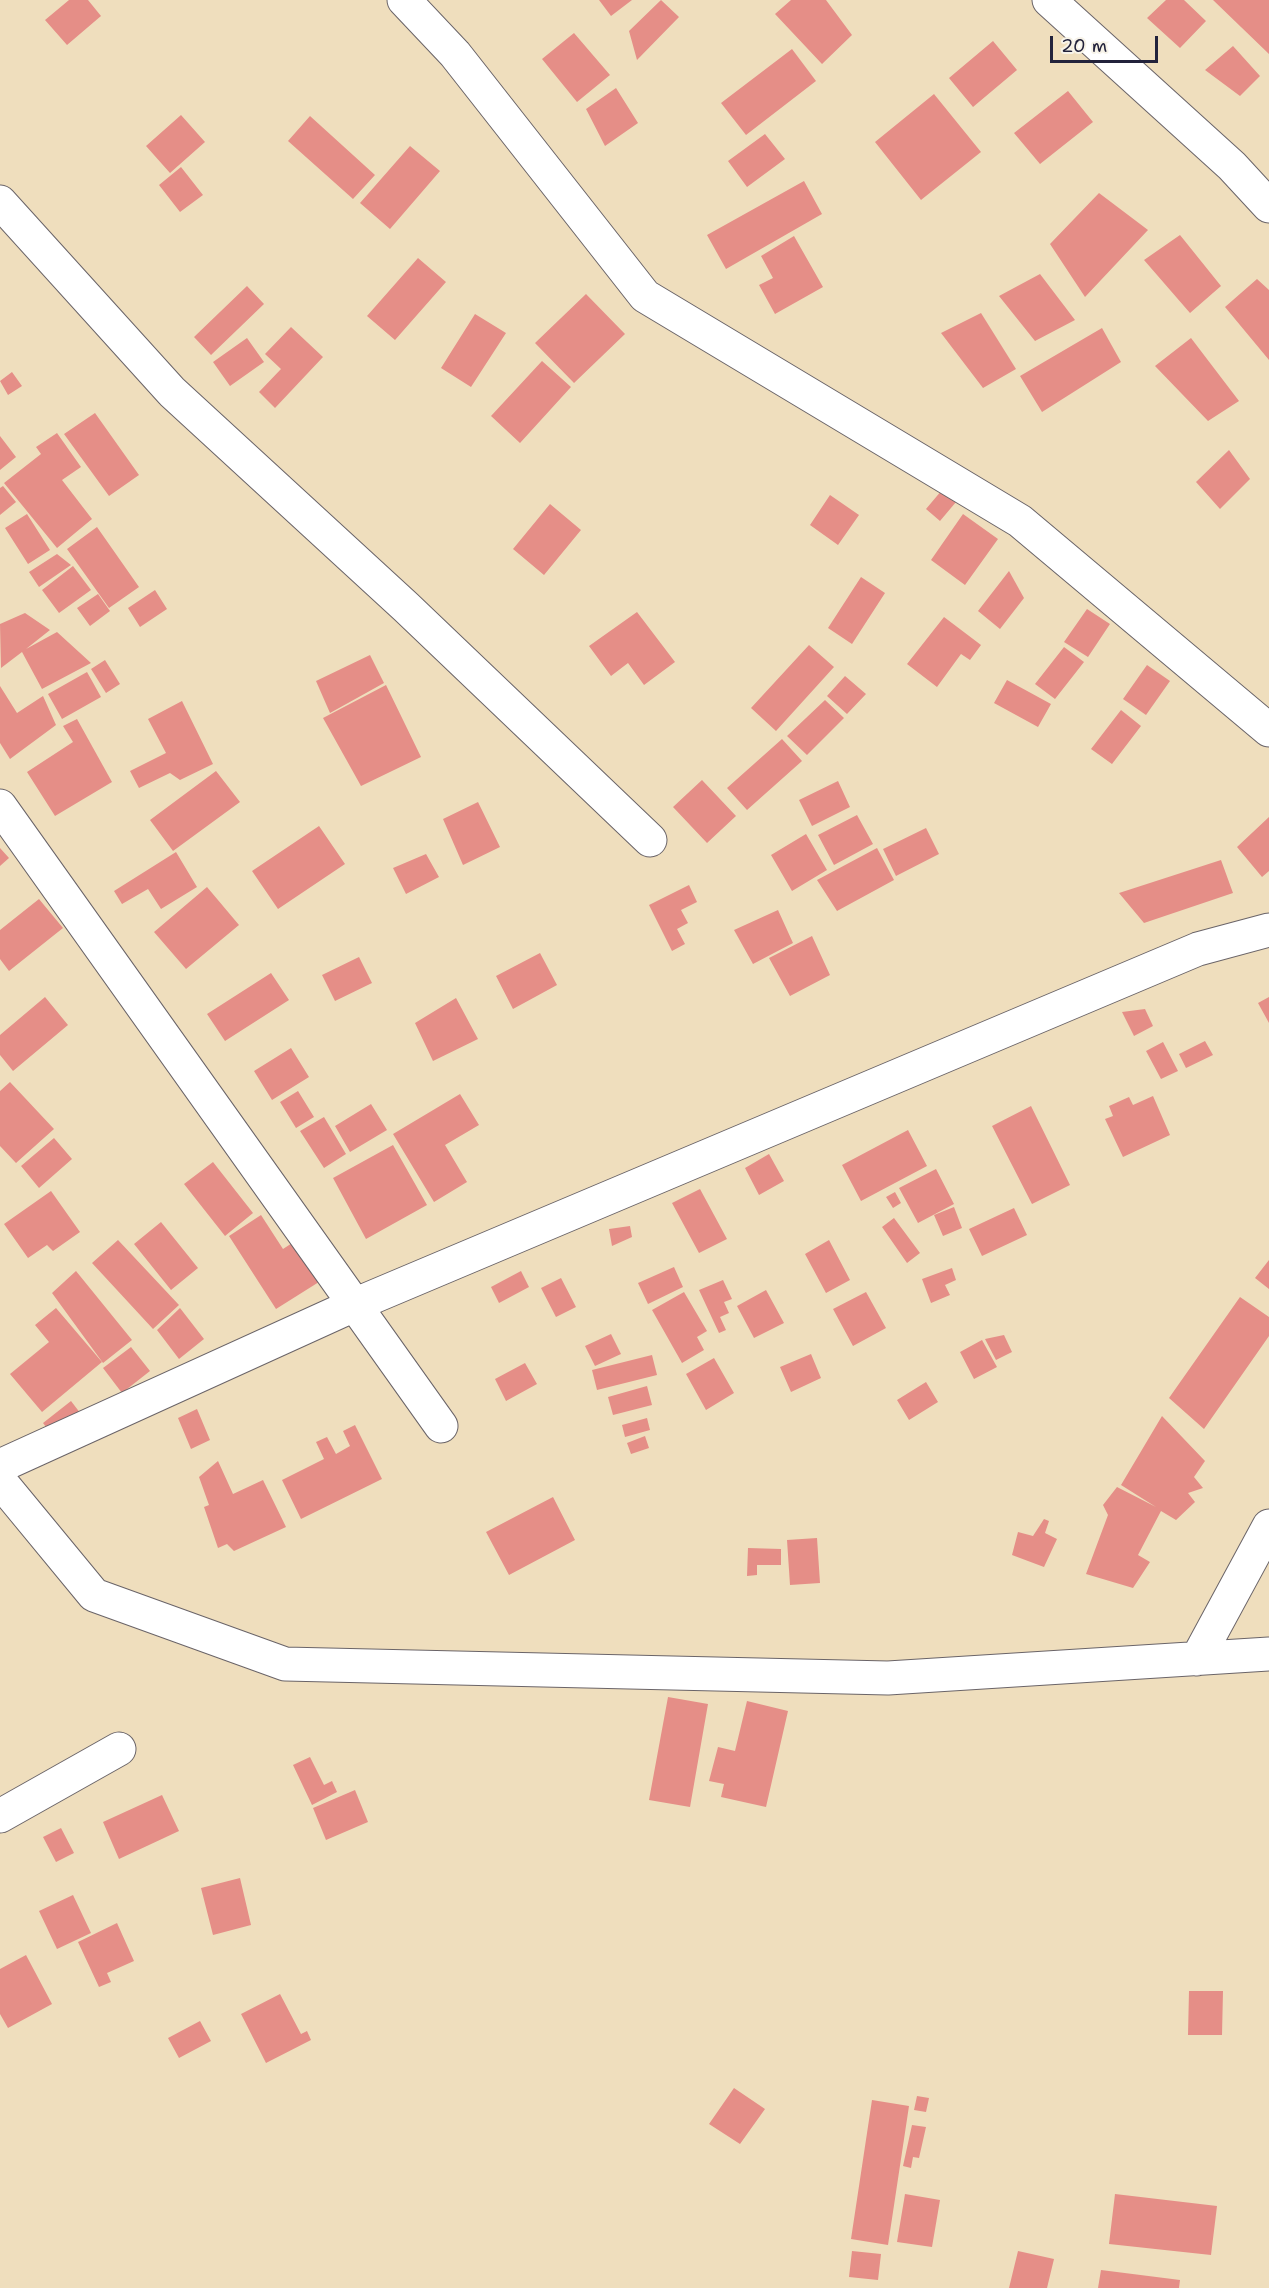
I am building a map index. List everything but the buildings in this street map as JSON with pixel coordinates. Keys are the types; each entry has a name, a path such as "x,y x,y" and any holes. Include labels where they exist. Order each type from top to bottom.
{"street":[{"path":"404,0 455,54 645,296 1020,521 1269,730"},
{"path":"1049,0 1232,166 1269,206"},
{"path":"0,202 172,392 406,607 650,840"},
{"path":"0,806 441,1426"},
{"path":"0,1466 354,1305 1198,949 1269,930"},
{"path":"0,1481 93,1595 285,1664 888,1678 1269,1654"},
{"path":"1197,1659 1269,1526"},
{"path":"0,1816 119,1749"}]}
